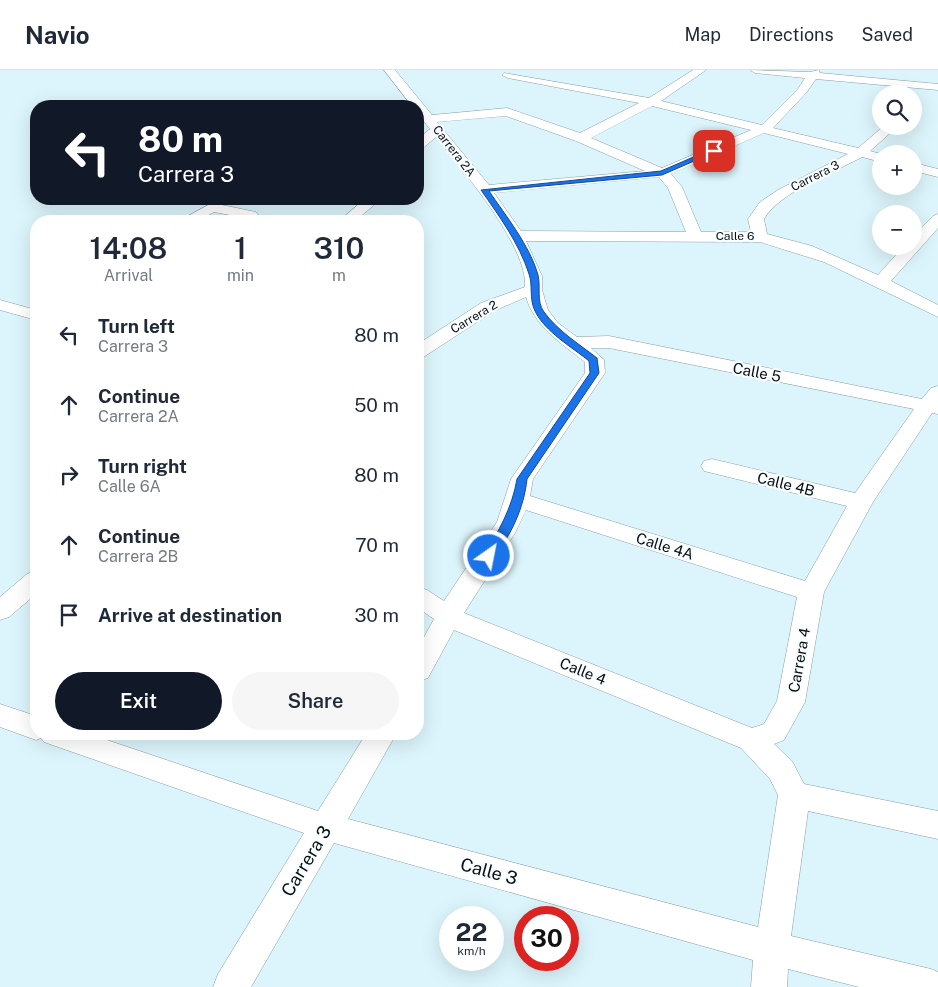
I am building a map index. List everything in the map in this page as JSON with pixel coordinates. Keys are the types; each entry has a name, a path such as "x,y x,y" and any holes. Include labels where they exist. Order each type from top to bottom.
{"street":[{"name":"Carrera 2A","path":"388,70 413,100"},
{"path":"581,138 650,102 701,70"},
{"path":"755,70 814,74 899,85"},
{"path":"797,70 814,74"},
{"path":"510,73 766,128 872,156"},
{"path":"485,190 662,173 766,128 780,116 814,74"},
{"path":"922,85 938,82"},
{"path":"922,87 938,87"},
{"path":"424,137 433,125 507,112 581,138 662,173 675,187 695,236"},
{"name":"Carrera 2A","path":"424,114 485,190 516,236 534,276 534,290"},
{"name":"Carrera 3","path":"760,236 756,219 764,205 783,193 860,153 881,135"},
{"path":"922,169 938,173"},
{"path":"354,215 366,205"},
{"path":"198,215 212,207 251,215"},
{"path":"922,236 938,219"},
{"name":"Calle 6","path":"516,236 760,236 785,241 822,254 938,312"},
{"path":"880,282 905,255"},
{"path":"424,661 470,581 498,543 519,500 522,479 594,373 594,360 552,327 539,311 534,290"},
{"name":"Carrera 2","path":"424,348 493,305 516,293 534,290"},
{"path":"0,305 30,313"},
{"name":"Calle 5","path":"574,343 609,342 934,402"},
{"name":"Carrera 4","path":"751,740 774,732 791,702 811,592 861,502 934,402"},
{"name":"Calle 4B","path":"712,466 861,502"},
{"name":"Calle 4A","path":"519,500 811,592"},
{"path":"0,611 30,585"},
{"name":"Calle 4","path":"424,600 449,617 751,740"},
{"path":"0,715 30,726"},
{"name":"Calle 3","path":"72,740 326,827 772,948 930,987"},
{"name":"Carrera 3","path":"231,987 377,740"},
{"path":"751,740 781,770 794,795 772,948 769,987"},
{"path":"794,795 938,825"}],"route":[{"path":"489,556 498,543 519,500 522,479 594,373 594,360 552,327 539,311 534,290 534,276 516,236 485,190 662,173 714,151"}]}
